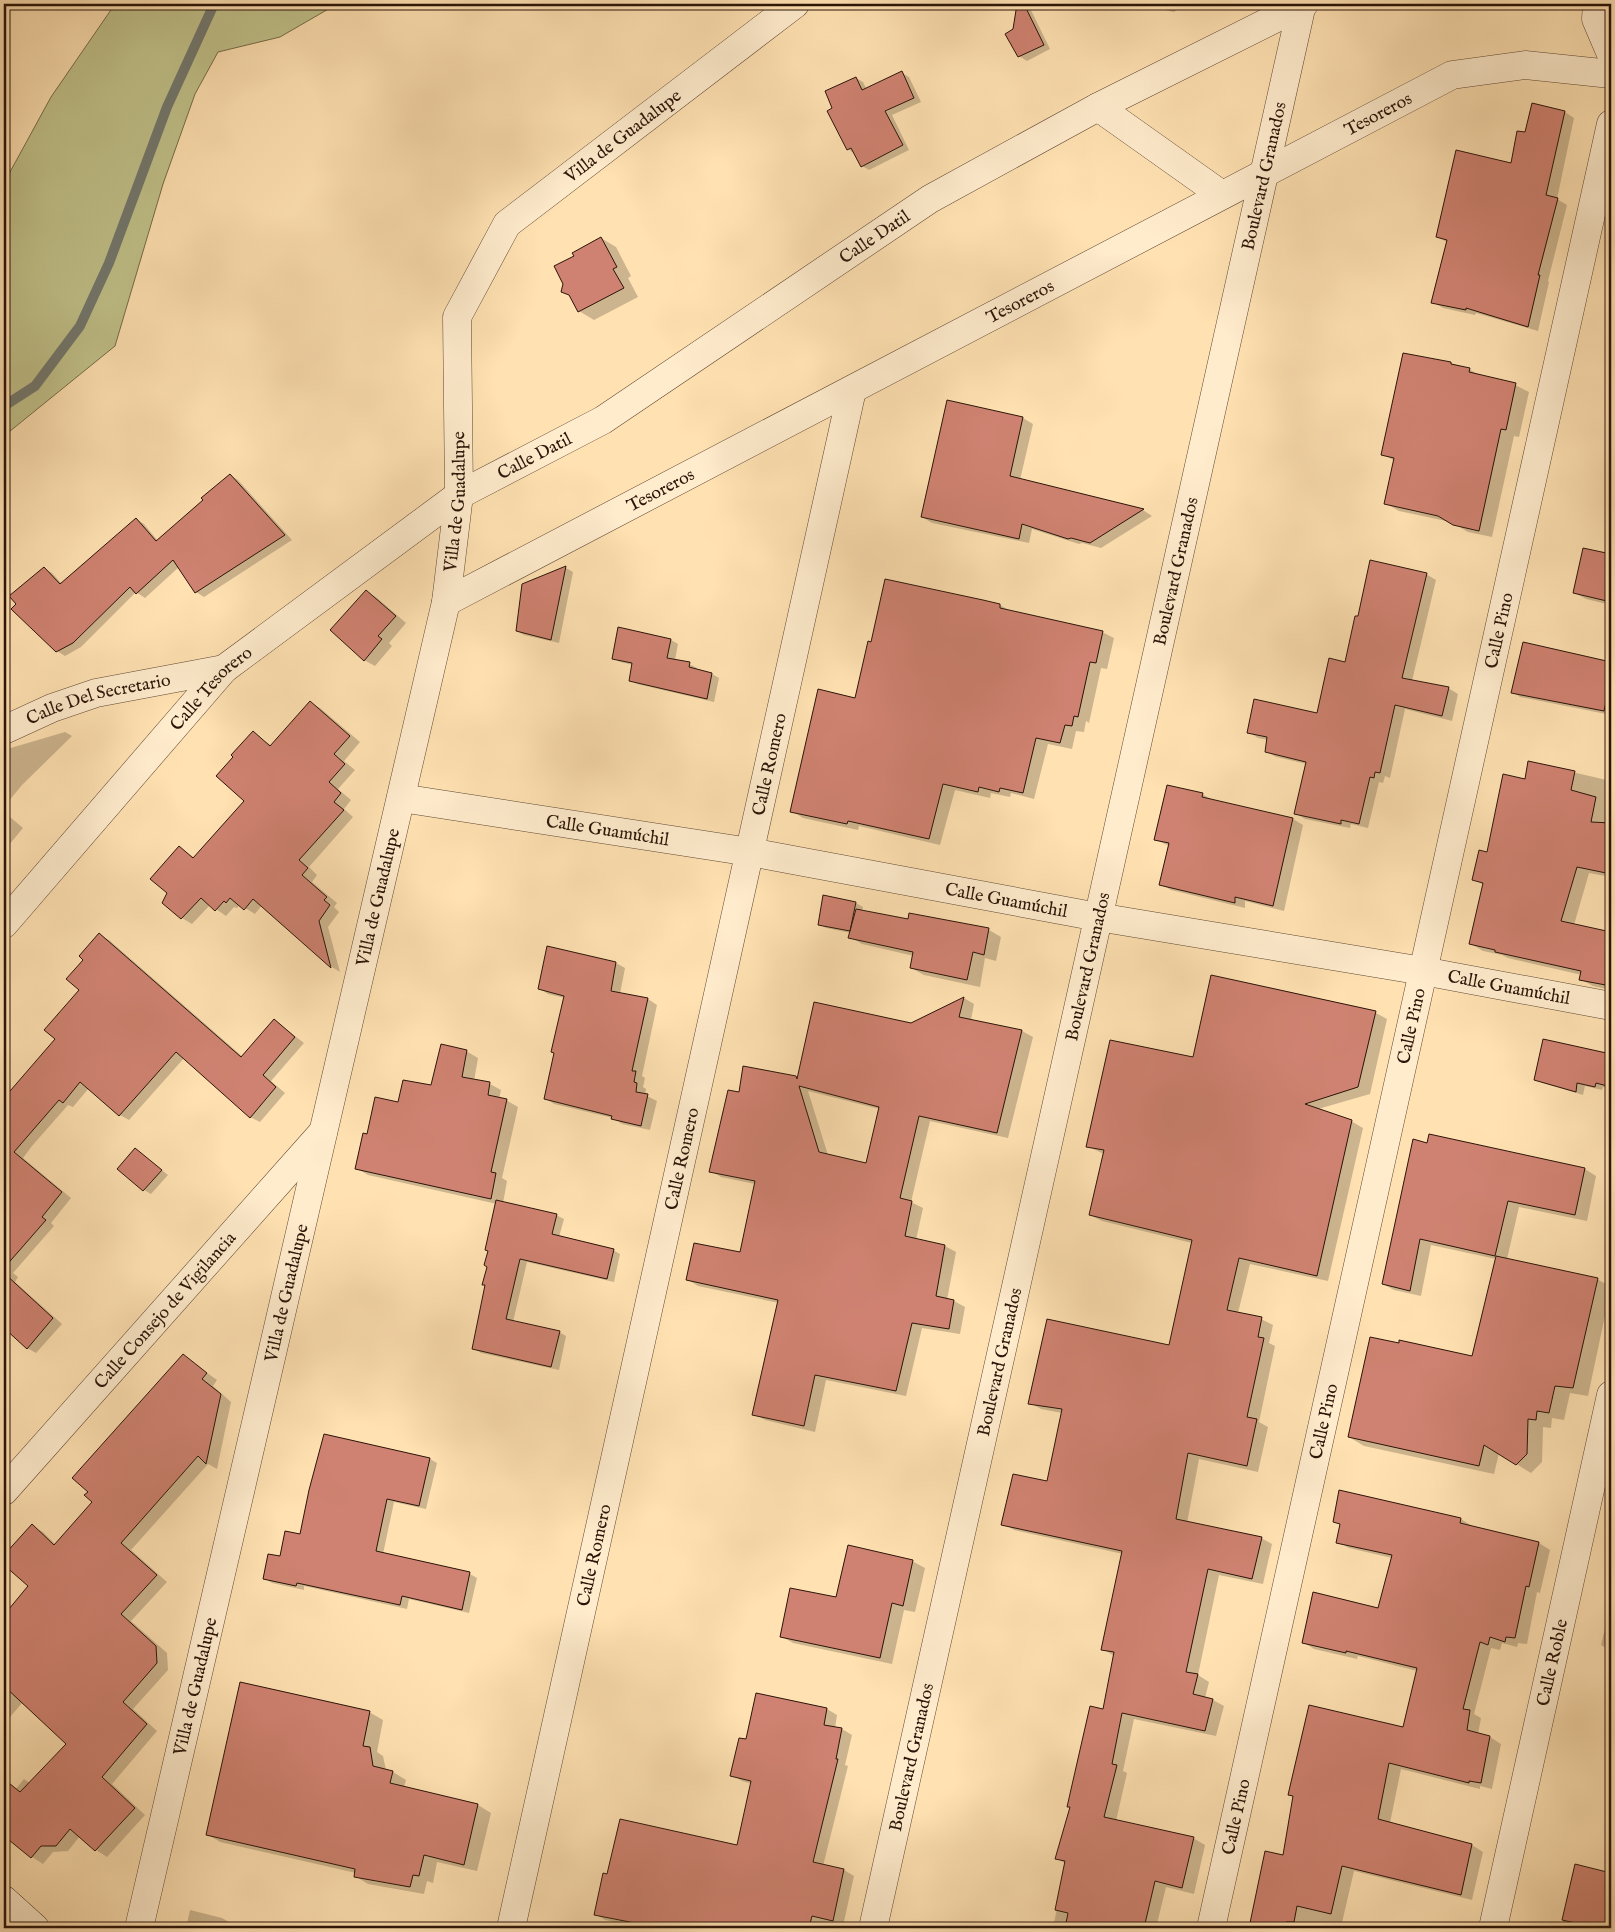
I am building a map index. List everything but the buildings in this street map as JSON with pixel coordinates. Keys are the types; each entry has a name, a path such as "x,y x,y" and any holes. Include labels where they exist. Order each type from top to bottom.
{"street":[{"name":"Villa de Guadalupe","path":"139,1928 446,602 459,495 457,317 507,224 795,4"},
{"name":"Calle Datil","path":"459,495 603,420 930,199 1098,107 1302,4"},
{"name":"Boulevard Granados","path":"873,1928 1302,4"},
{"path":"1597,4 1596,19 1611,54"},
{"name":"Tesoreros","path":"446,602 1452,75 1524,65 1611,74"},
{"path":"1098,107 1222,195"},
{"name":"Calle Pino","path":"1211,1928 1611,124"},
{"name":"Calle Romero","path":"511,1928 852,390"},
{"name":"Calle Tesorero","path":"4,924 224,669 459,495"},
{"name":"Calle Del Secretario","path":"4,730 52,708 96,693 224,669"},
{"name":"Calle Guamúchil","path":"401,798 750,852 1098,917 1423,971 1611,1006"},
{"name":"Calle Consejo de Vigilancia","path":"4,1491 325,1128"},
{"name":"Calle Roble","path":"1493,1928 1611,1395"},
{"path":"4,1900 36,1928"}],"green space":[{"path":"115,4 337,4 280,37 218,52 195,94 163,184 115,346 4,436 4,183 51,97"}],"waterway":[{"path":"4,406 35,386 80,326 109,263 167,107 214,4"}]}
